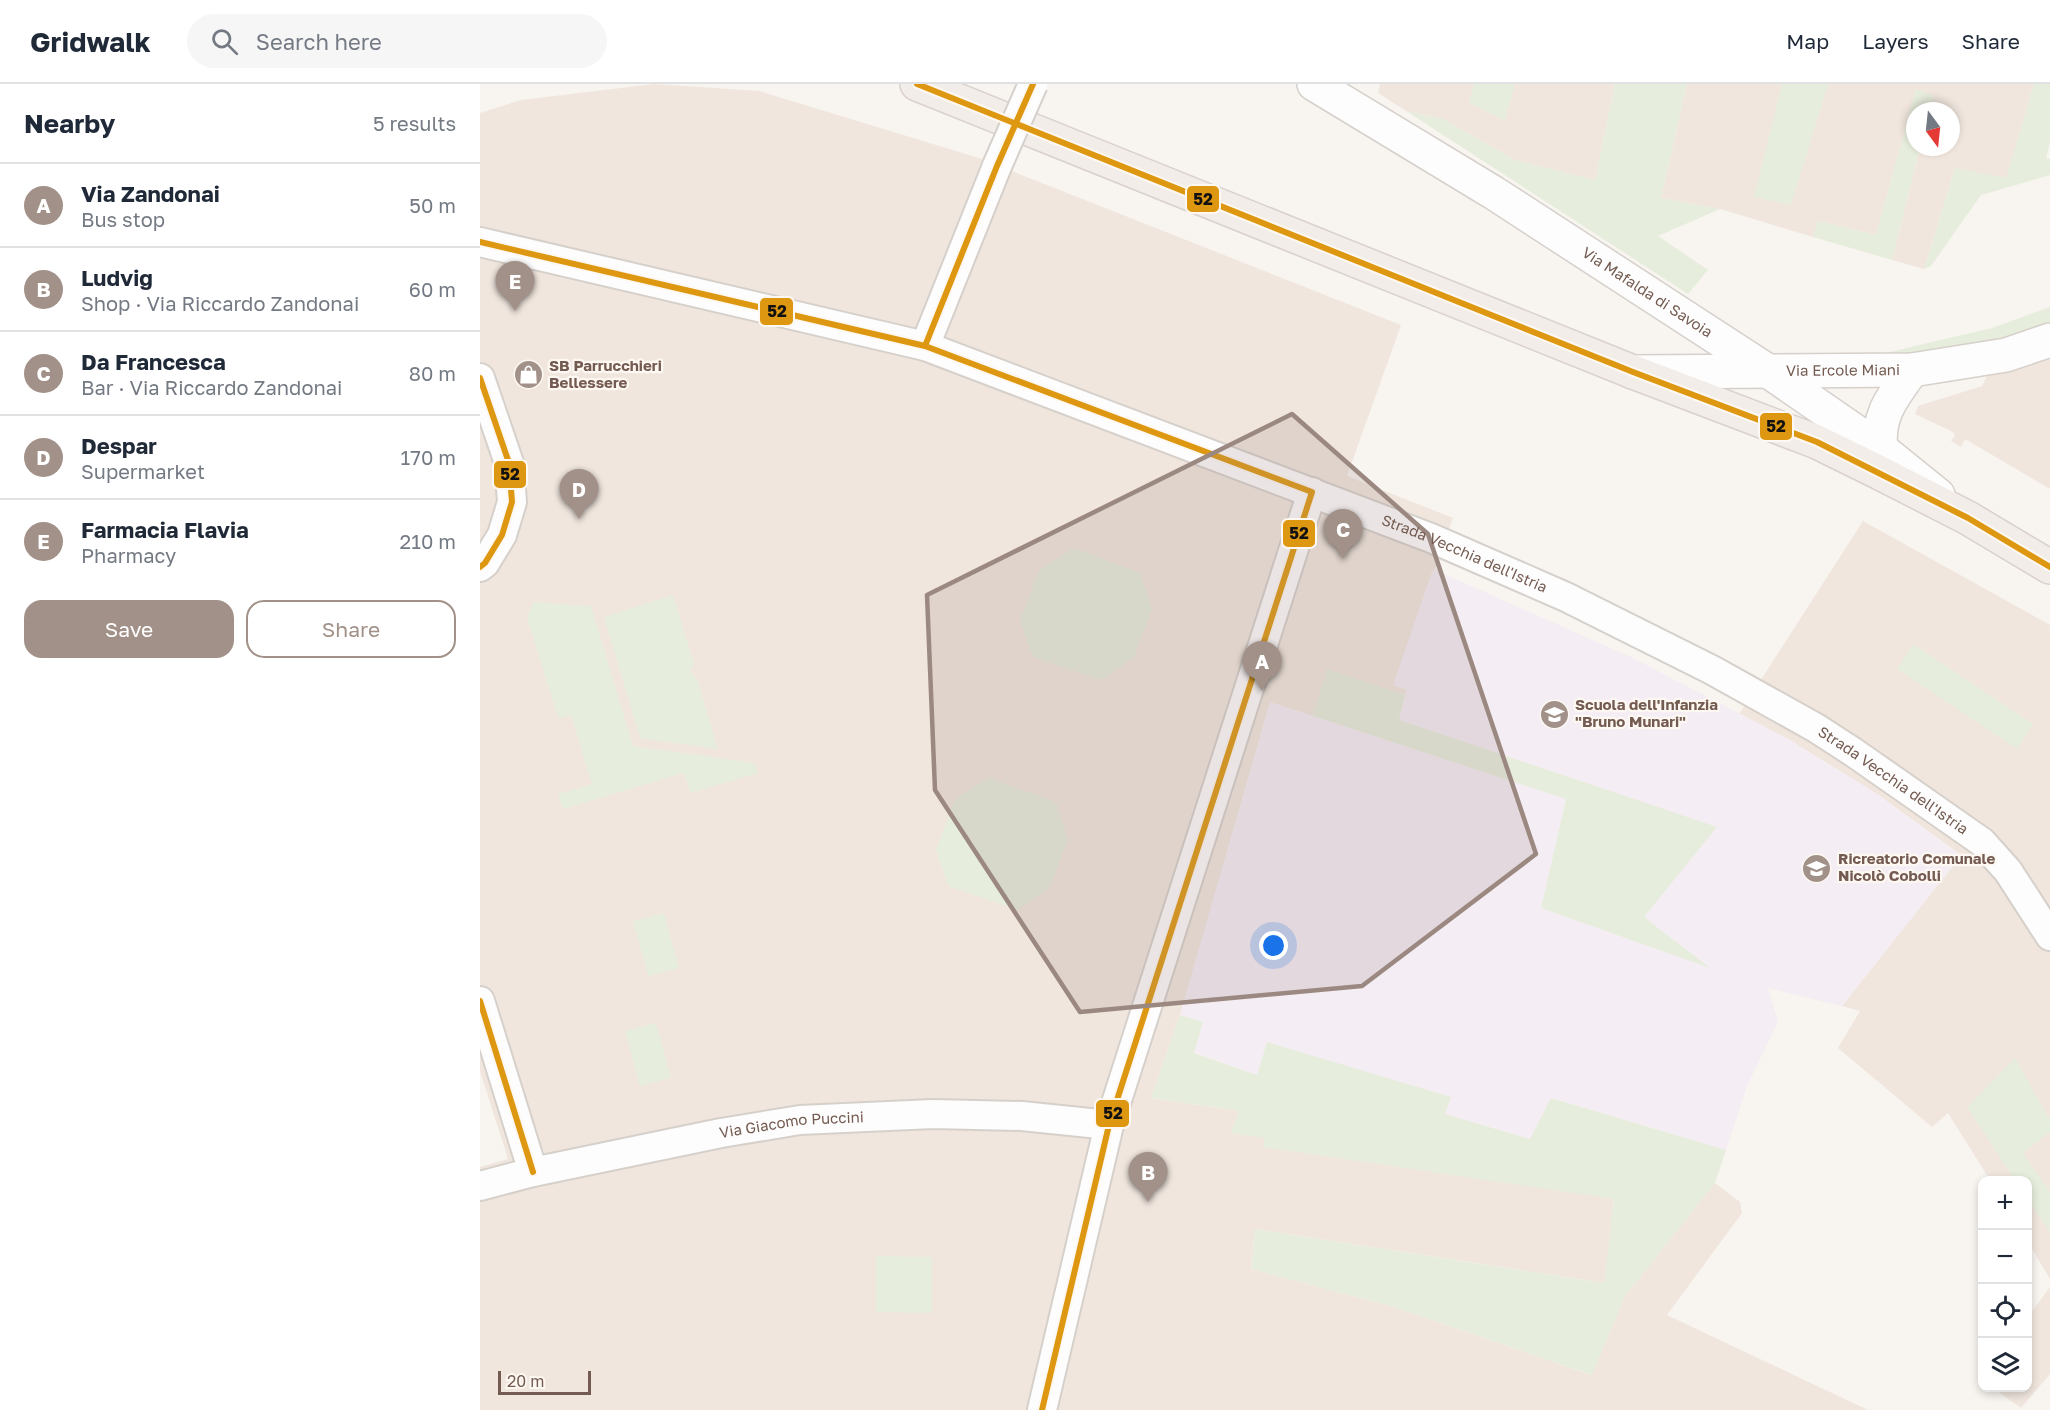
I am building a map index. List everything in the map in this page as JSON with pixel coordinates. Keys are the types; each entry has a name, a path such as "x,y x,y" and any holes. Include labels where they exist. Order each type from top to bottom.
{"main road":[{"path":"917,84 1633,372 1817,442 1968,518 2050,567"}],"street":[{"path":"925,346 997,166 1033,84"},
{"name":"Via Mafalda di Savoia","path":"1314,84 1494,193 1768,371 1881,449 1968,518"},
{"name":"Strada Vecchia dell'Istria","path":"480,242 925,346 1431,538 1566,597 1712,670 1816,728 1982,842 2008,871 2050,936"},
{"name":"Via Ercole Miani","path":"1633,372 1912,370 2006,354 2050,340"},
{"path":"1881,449 1880,427 1883,414 1912,370"},
{"path":"480,378 509,463 512,502 502,535 485,563 480,567"},
{"path":"1042,1410 1109,1125 1312,492"},
{"path":"480,1001 533,1172"},
{"name":"Via Giacomo Puccini","path":"480,1186 533,1172 721,1133 800,1120 933,1114 1022,1116 1109,1125"}],"highlighted area":[{"path":"1292,414 1428,534 1536,854 1362,986 1080,1012 935,790 927,595"}],"shaded area":[{"path":"654,84 759,91 979,158 1401,325 1347,476 1453,518 1394,684 1407,690 1405,695 1328,670 1313,716 1270,702 1180,1015 1151,1098 1239,1111 1265,1138 1264,1147 1614,1198 1605,1283 1255,1229 1251,1269 1394,1307 1591,1375 1625,1296 1715,1183 1740,1202 1742,1213 1667,1315 1868,1410 480,1410 480,1167 508,1159 480,1071 480,113 521,100"},
{"path":"1380,84 1615,84 1595,180 1515,160 1443,119 1406,111 1378,93"},
{"path":"1687,84 2034,84 2006,179 1955,168 1924,269 1892,260 1918,156 1960,156 1960,102 1931,102 1933,95 1916,90 1913,102 1906,102 1906,126 1876,235 1818,221 1813,237 1720,209 1661,198"},
{"path":"2050,321 2050,489 1965,439 1961,447 1951,441 1955,435 1953,432 1915,414 1918,406 1982,386 2004,341"},
{"path":"1863,521 2050,625 2050,1279 2032,1249 2032,1176 1987,1176 1948,1113 1932,1127 1838,1048 1860,1011 1842,1006 1961,855 1877,794 1788,739 1739,714"},
{"path":"1433,569 1635,659 1788,739 1877,794 1961,856 1842,1006 1768,988 1778,1022 1747,1086 1726,1150 1552,1098 1531,1139 1445,1114 1451,1097 1267,1043 1257,1075 1194,1052 1203,1022 1180,1015 1270,702 1566,799 1541,908 1708,967 1644,917 1716,827 1399,720 1407,690 1393,685"},
{"path":"2050,1287 2050,1374 2021,1408 1999,1392 2032,1392 2032,1312"}],"green space":[{"path":"1474,84 1515,84 1505,121 1469,103"},
{"path":"1615,84 1687,84 1661,198 1720,209 1658,236 1708,270 1688,294 1406,111 1443,119 1515,160 1595,180"},
{"path":"1782,84 1828,84 1791,205 1754,197"},
{"path":"2034,84 2050,84 2050,142 2046,158 2050,159 2050,175 1981,195 1931,266 1924,269 1955,168 2006,178"},
{"path":"1916,89 1933,95 1931,102 1912,102"},
{"path":"1906,126 1906,156 1918,156 1892,260 1813,237 1818,221 1876,235"},
{"path":"2050,307 2050,321 2004,341 1864,358 1992,328"},
{"path":"1074,548 1140,573 1152,609 1134,657 1102,680 1033,657 1020,621 1039,570"},
{"path":"673,595 694,664 690,670 698,681 718,749 640,738 604,617"},
{"path":"533,602 591,606 633,746 755,763 758,773 690,793 684,773 563,809 558,794 592,784 571,715 558,718 527,618"},
{"path":"1913,644 2033,724 2017,749 1897,669"},
{"path":"1327,669 1405,695 1399,720 1717,827 1644,917 1710,968 1541,908 1566,799 1313,716"},
{"path":"989,778 1056,802 1068,839 1050,887 1018,910 948,886 936,850 955,799"},
{"path":"664,913 679,968 648,976 633,921"},
{"path":"1180,1015 1203,1022 1194,1053 1257,1075 1267,1042 1451,1097 1445,1114 1530,1139 1551,1098 1726,1150 1715,1183 1625,1296 1592,1375 1394,1307 1251,1269 1255,1229 1604,1283 1614,1199 1264,1147 1264,1138 1231,1133 1239,1111 1151,1098"},
{"path":"656,1023 671,1078 640,1086 625,1031"},
{"path":"2015,1058 2050,1120 2050,1132 2023,1153 2050,1192 2050,1233 2032,1205 2032,1176 2012,1176 1967,1107"},
{"path":"876,1256 932,1257 932,1313 876,1312"}],"transit line":[{"name":"52","path":"917,84 1633,372 1817,442 1968,518 2050,567"},
{"name":"52","path":"925,346 997,166 1033,84"},
{"name":"52","path":"480,242 925,346 1312,492 1109,1125 1042,1410"},
{"name":"52","path":"480,378 509,463 512,502 502,535 485,563 480,567"},
{"name":"52","path":"480,1001 533,1172"}],"place":[{"name":"Farmacia Flavia","path":"515,311"},
{"name":"SB Parrucchieri Bellessere","path":"528,375"},
{"name":"Despar","path":"579,519"},
{"name":"Da Francesca","path":"1343,559"},
{"name":"Via Zandonai","path":"1262,691"},
{"name":"Scuola dell'Infanzia \"Bruno Munari\"","path":"1554,714"},
{"name":"Ricreatorio Comunale Nicolò Cobolli","path":"1817,868"},
{"name":"Ludvig","path":"1148,1202"}]}
